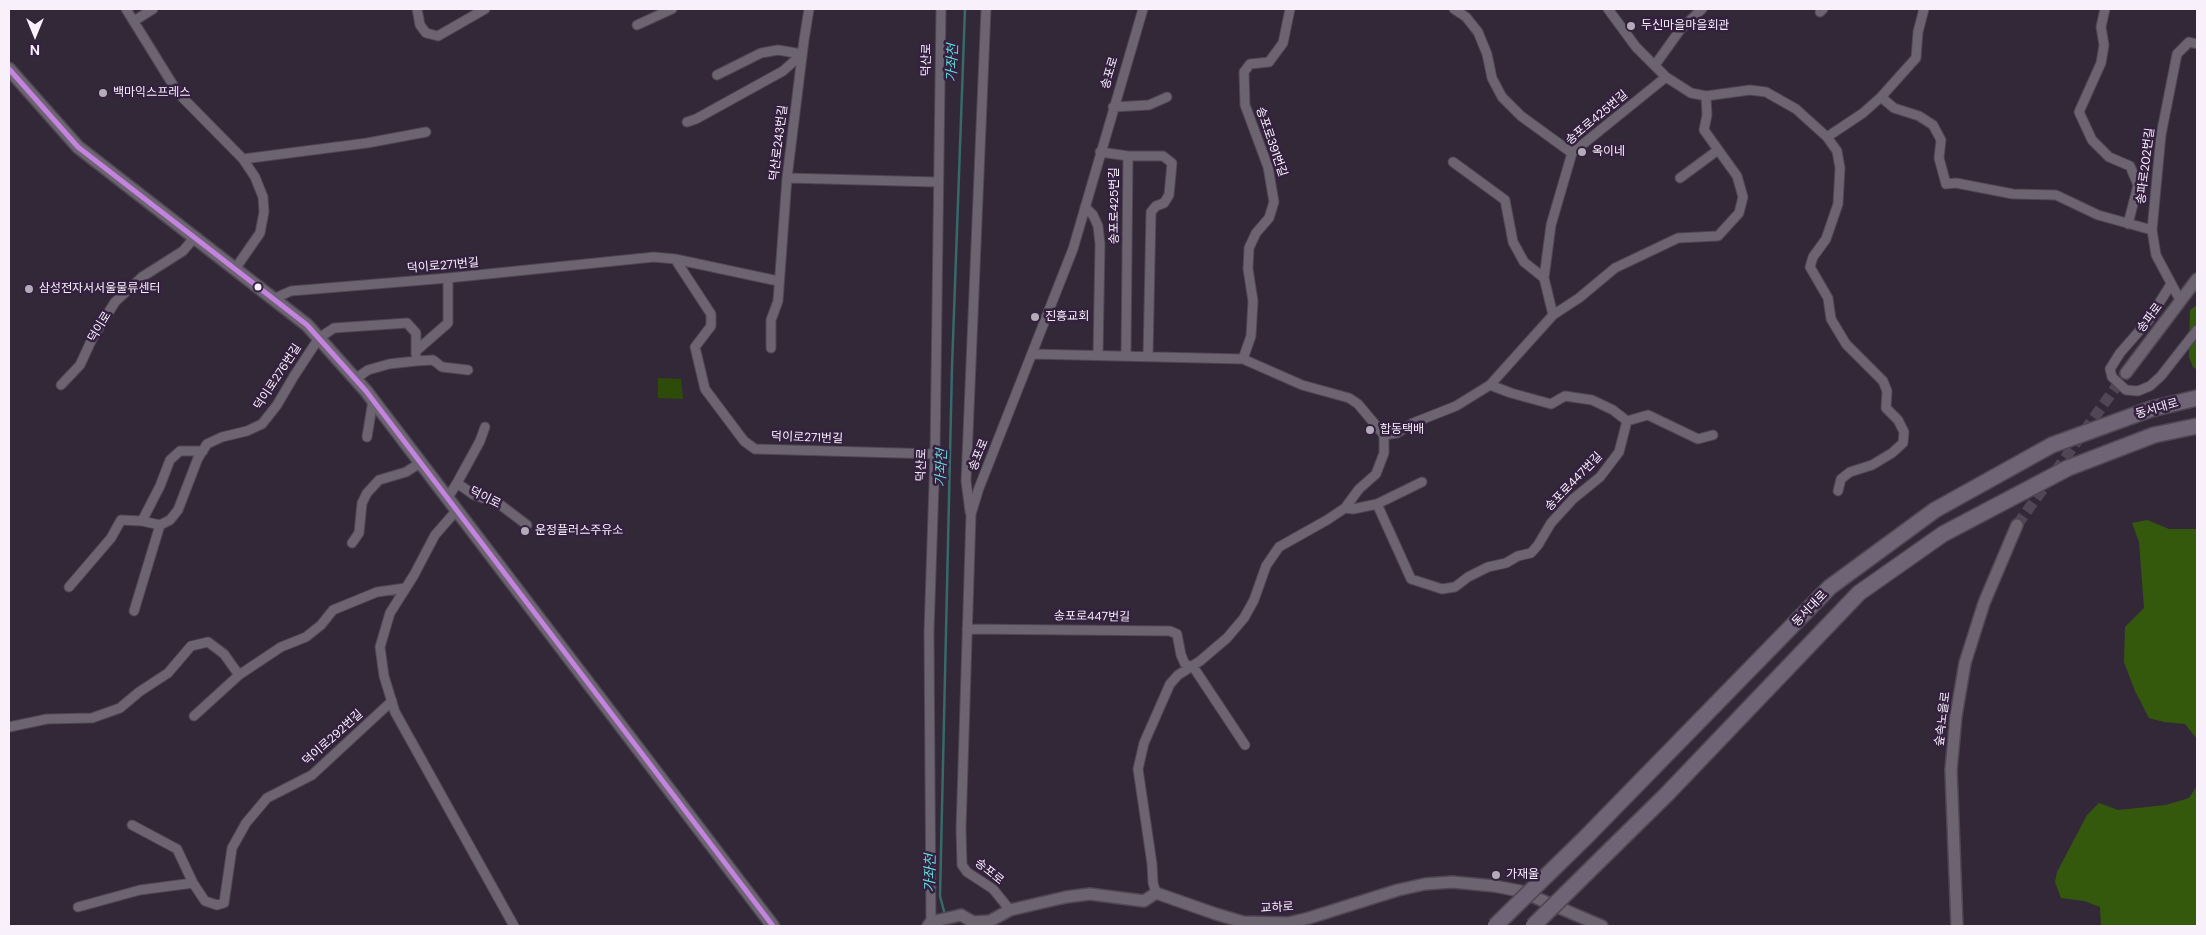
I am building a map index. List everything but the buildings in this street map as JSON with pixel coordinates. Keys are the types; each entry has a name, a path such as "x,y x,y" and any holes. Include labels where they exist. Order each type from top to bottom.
{"highway":[{"name":"동서대로","path":"1495,926 1586,837 1830,587 1935,510 2052,445 2150,409 2197,398"},
{"name":"동서대로","path":"1533,926 1666,795 1860,593 1924,547 1992,507 2068,468 2154,435 2197,426"}],"main road":[{"name":"덕이로","path":"9,69 78,147 307,324 373,400 773,926"}],"street":[{"path":"126,9 178,93 243,159 255,177 263,196 264,212 260,233 235,269"},
{"path":"134,21 154,9"},
{"path":"417,9 420,25 426,33 438,36 485,9"},
{"path":"637,25 672,9"},
{"name":"덕산로243번길","path":"771,348 771,320 778,301 787,178 809,9"},
{"name":"덕산로","path":"929,924 929,632 935,454 937,182 941,9"},
{"path":"971,514 966,481 986,9"},
{"name":"송포로","path":"1010,910 993,889 967,872 962,865 961,829 971,514 979,488 1073,249 1143,9"},
{"name":"송포로391번길","path":"1243,359 1252,336 1254,301 1248,269 1249,248 1256,233 1269,218 1274,202 1268,167 1245,105 1244,72 1250,64 1269,62 1283,43 1290,9"},
{"path":"1454,9 1466,17 1478,32 1487,54 1492,78 1502,97 1528,121 1572,152"},
{"path":"1608,9 1636,47 1666,77 1691,93 1706,96 1750,90 1766,92 1796,109 1827,137 1837,150 1840,168 1838,204 1826,239 1813,257 1810,267 1828,298 1831,319 1846,344 1884,381 1887,391 1886,408 1898,420 1904,432 1903,443 1892,454 1841,478 1838,490"},
{"path":"1654,65 1680,30 1702,9"},
{"path":"1827,137 1863,113 1881,97 1916,58 1918,32 1924,9"},
{"path":"2104,9 2101,27 2104,45 2101,63 2079,112 2092,140 2109,157 2130,166 2138,185 2128,224"},
{"name":"송파로202번길","path":"2180,300 2156,255 2152,230 2161,135 2177,54 2189,42 2197,44"},
{"path":"717,75 761,53 778,50 802,54"},
{"path":"687,122 696,119 783,71 802,54"},
{"name":"송포로425번길","path":"1553,315 1544,278 1551,225 1572,152 1666,77"},
{"path":"1384,435 1397,433 1413,423 1456,406 1490,385 1553,315 1579,298 1615,268 1678,238 1718,236 1739,213 1743,197 1738,176 1704,130 1707,115 1706,96"},
{"path":"1113,107 1149,105 1168,97"},
{"path":"1881,97 1894,108 1919,116 1933,125 1941,140 1939,158 1946,184 1956,182 2012,194 2056,195 2098,215 2152,230"},
{"path":"243,159 367,143 426,132"},
{"path":"1680,178 1718,150"},
{"path":"1100,152 1128,156"},
{"name":"송포로425번길","path":"1126,356 1128,156 1163,156 1172,163 1169,195 1164,203 1156,206 1151,212 1148,356"},
{"path":"1454,162 1505,200 1513,242 1524,262 1544,278"},
{"path":"787,178 937,182"},
{"path":"1085,207 1093,215 1098,226 1100,244 1098,355"},
{"name":"덕이로","path":"61,385 80,365 92,339 115,302 142,277 183,252 194,238"},
{"name":"덕이로271번길","path":"273,299 291,291 448,278 654,257 675,259 778,281"},
{"name":"덕이로271번길","path":"675,259 711,314 712,326 694,347 705,389 744,441 755,449 935,454"},
{"path":"416,351 448,323 448,278"},
{"name":"송파로","path":"2126,373 2197,279"},
{"path":"2170,284 2148,320 2120,353 2110,369 2112,377 2126,390 2138,391 2150,386 2162,376 2182,347 2197,330"},
{"path":"319,338 334,328 408,323 416,333 416,361"},
{"name":"덕이로276번길","path":"202,451 207,444 222,437 247,431 262,424 277,406 319,338"},
{"path":"929,924 960,915 973,922 990,921 1010,910 1066,897 1090,894 1144,901 1156,893 1153,883 1138,769 1144,743 1170,684 1178,675 1228,638 1244,618 1254,600 1266,566 1279,547 1345,508 1360,489 1376,474 1384,453 1384,435 1358,404 1349,398 1302,385 1243,359 1032,354"},
{"path":"356,379 368,370 389,364 416,361 434,360 442,367 468,370"},
{"path":"1490,385 1511,394 1552,404 1566,396 1592,400 1613,410 1627,421 1648,415 1698,439 1713,435"},
{"path":"367,437 373,400"},
{"name":"송포로447번길","path":"1377,504 1410,579 1442,589 1455,587 1468,577 1488,567 1506,563 1518,556 1531,553 1551,523 1567,505 1600,476 1619,452 1627,421"},
{"path":"457,483 480,442 485,427"},
{"path":"69,587 110,538 121,520 142,521 160,525 170,520 178,510 202,451 180,451 170,460 160,486 142,521"},
{"path":"352,543 359,533 362,503 367,493 379,480 406,472 420,463"},
{"path":"1345,508 1353,509 1377,504 1422,482"},
{"name":"덕이로","path":"448,499 457,483 474,495 498,503 527,525"},
{"path":"456,511 435,535 390,614 380,647 384,676 395,712 514,926"},
{"path":"134,612 160,525"},
{"name":"숲속노을로","path":"1957,926 1951,770 1956,716 1966,663 1984,604 2017,525"},
{"path":"194,716 239,674 281,647 306,637 333,610 377,592 406,588"},
{"name":"송포로447번길","path":"967,628 1170,631 1178,634 1181,655 1186,664 1194,668 1245,745"},
{"path":"9,727 47,719 92,718 120,708 139,692 168,673 191,646 199,644 208,642 224,654 239,674"},
{"name":"덕이로292번길","path":"132,825 177,849 193,883 205,902 217,905 224,903 232,848 246,823 267,798 312,775 392,701"},
{"path":"78,907 140,890 193,883"},
{"name":"교하로","path":"1156,893 1243,922 1288,923 1398,890 1425,884 1473,883 1520,892 1597,925"}],"green space":[{"path":"2197,305 2197,370 2193,367 2189,357 2190,310"},
{"path":"658,378 681,379 683,399 658,398"},
{"path":"2147,520 2169,529 2197,529 2197,739 2185,724 2149,718 2135,691 2124,662 2125,627 2144,608 2139,542 2132,523"},
{"path":"2197,786 2197,926 2101,926 2100,907 2084,901 2061,898 2055,882 2057,872 2087,815 2099,803 2118,810 2166,805 2189,798"}],"waterway":[{"name":"가좌천","path":"945,915 940,896 952,367 965,9"}],"tunnel":[{"path":"2017,525 2126,373"}],"transit line":[{"path":"9,69 78,147 307,325 366,391 773,926"}],"place":[{"name":"두신마을마을회관","path":"1631,26"},
{"name":"백마익스프레스","path":"103,93"},
{"name":"옥이네","path":"1582,152"},
{"name":"삼성전자서서울물류센터","path":"29,289"},
{"name":"진흥교회","path":"1035,317"},
{"name":"합동택배","path":"1370,430"},
{"name":"운정플러스주유소","path":"525,531"},
{"name":"가재울","path":"1496,875"}]}
